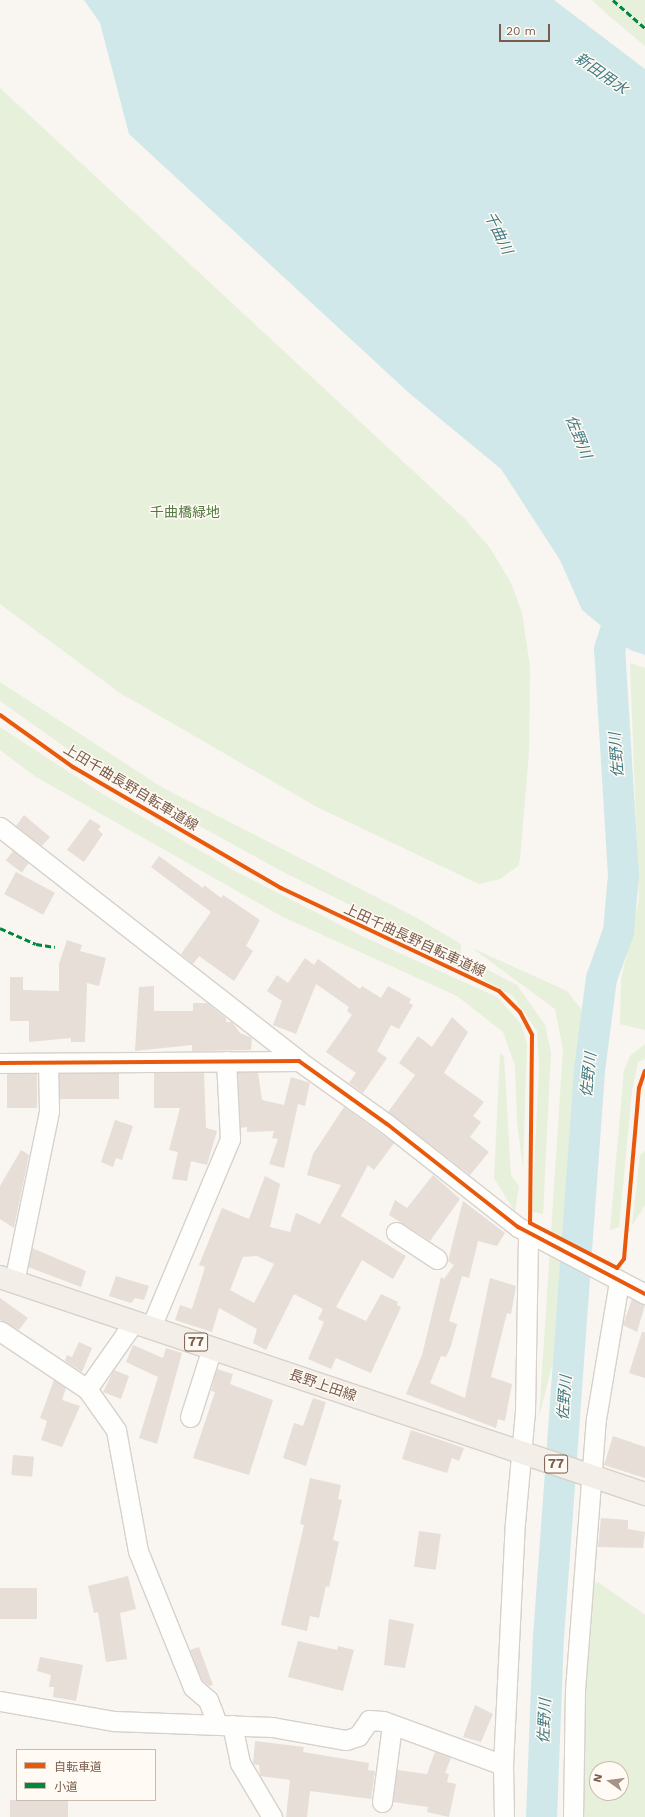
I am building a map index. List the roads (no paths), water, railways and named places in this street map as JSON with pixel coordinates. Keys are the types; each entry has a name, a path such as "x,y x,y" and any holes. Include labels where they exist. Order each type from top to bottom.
{"main road":[{"name":"長野上田線","path":"7,1279 645,1494"}],"street":[{"path":"0,827 299,1061 388,1124 530,1235 615,1280 645,1294"},
{"path":"87,1389 143,1324 230,1139 226,1061"},
{"path":"0,1063 299,1061"},
{"path":"7,1279 49,1111 48,1063"},
{"path":"396,1232 437,1259"},
{"path":"504,1817 503,1765 525,1411 530,1235"},
{"path":"573,1817 575,1690 590,1475 603,1364 615,1280"},
{"path":"0,1331 87,1389 116,1430 138,1551 193,1687 208,1700 225,1725 240,1764 272,1817"},
{"path":"190,1416 212,1348"},
{"path":"0,1702 114,1721 272,1727 346,1740 358,1736 369,1720 392,1725 503,1765"},
{"path":"382,1802 392,1725"}],"water":[{"path":"84,0 554,0 645,69 645,655 630,650 582,610 560,560 501,469 409,393 129,134 100,23"}],"waterway":[{"name":"佐野川","path":"541,1817 548,1637 589,1070 601,978 618,931 623,875 609,649 626,596"}],"water label":[{"name":"新田用水","path":"601,74"},
{"name":"千曲川","path":"498,233"}],"park label":[{"name":"千曲橋緑地","path":"185,512"}]}
